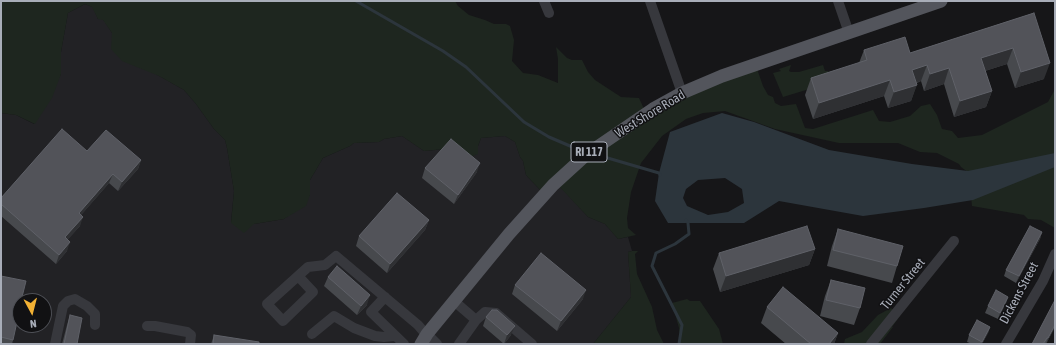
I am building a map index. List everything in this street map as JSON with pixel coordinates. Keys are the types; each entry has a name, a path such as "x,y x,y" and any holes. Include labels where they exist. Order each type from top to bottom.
{"main road":[{"name":"West Shore Road","path":"402,342 424,337 530,210 565,173 587,154 653,109 682,93 740,69 941,1"}],"street":[{"path":"544,1 548,13"},
{"path":"650,1 682,93"},
{"path":"838,1 850,33"},
{"name":"Turner Street","path":"872,344 954,241"},
{"name":"Dickens Street","path":"1006,344 1043,281 1055,254"},
{"path":"298,276 313,292 283,322 267,304 298,276 308,267 325,265 336,256 418,324 424,337 438,344"},
{"path":"385,297 371,312 402,342"},
{"path":"55,344 62,306 68,301 75,298 87,306 95,314 95,325"},
{"path":"454,301 476,320"},
{"path":"459,344 476,320 485,312 496,313 530,343"},
{"path":"312,334 334,316 354,328 375,336 402,342"},
{"path":"147,326 187,332 190,335 190,344"}],"shaded area":[{"path":"1,1 455,1 458,6 469,15 494,24 506,24 510,26 514,40 512,61 523,73 538,75 558,83 558,59 556,47 567,58 572,60 582,60 588,72 595,80 621,97 639,98 645,111 755,63 763,86 768,95 773,97 775,103 781,106 796,104 805,128 813,129 873,110 879,121 890,122 910,116 921,106 930,104 937,115 942,129 952,131 958,138 982,135 1048,102 1054,91 1055,84 1055,228 1041,220 1028,219 1024,215 972,206 971,195 976,178 959,164 937,153 920,152 898,143 839,143 775,129 725,111 703,113 686,119 662,136 641,163 631,192 627,218 628,228 636,235 618,239 605,224 588,217 555,182 542,192 526,175 523,161 520,157 515,142 505,136 481,138 478,146 478,154 470,157 445,149 424,151 402,136 384,139 379,142 354,143 323,158 310,180 310,195 306,206 284,219 254,224 244,233 231,223 234,191 225,140 214,129 184,90 159,76 122,61 111,49 112,33 103,20 98,19 92,7 85,4 68,13 61,52 61,74 52,98 35,124 16,115 1,113"},
{"path":"85,4 93,7 98,19 103,19 112,33 112,49 184,90 214,129 225,140 234,191 231,222 254,224 284,219 310,195 310,180 323,158 354,143 379,142 384,139 402,136 424,151 478,146 481,138 505,136 515,142 520,157 523,161 526,175 542,192 555,181 588,217 605,224 618,239 628,237 632,251 628,252 631,297 593,344 1,344 1,113 16,115 34,124 61,74 61,52 68,13"},
{"path":"791,65 789,71 799,72 823,65 825,71 828,71 830,76 829,83 783,97 773,73 781,71 779,69"},
{"path":"722,113 754,122 829,150 912,164 968,171 1055,153 1055,167 973,200 924,208 863,216 779,201 744,223 668,223 655,201 659,173 670,132","holes":["725,178 742,189 744,203 728,212 708,215 687,206 683,198 686,189 698,180"]},
{"path":"638,251 635,254 637,274 652,307 657,330 664,344 593,344 631,297 628,252"},
{"path":"687,299 690,301 700,301 719,329 723,344 680,344 679,328 672,303"},
{"path":"891,308 900,316 880,344 844,344 845,339 862,332 878,315"}],"building":[{"path":"1034,13 1050,63 1021,72 1013,48 981,58 992,91 960,101 949,68 930,74 927,65 912,70 917,85 894,92 890,80 819,103 811,78 867,60 864,50 905,37 910,53"},
{"path":"62,129 87,151 106,130 141,160 122,182 113,174 79,213 83,217 65,237 70,242 59,255 1,204 1,198"},
{"path":"451,139 480,163 458,195 425,168"},
{"path":"397,193 429,220 390,264 359,236"},
{"path":"807,226 815,249 726,276 719,253"},
{"path":"1030,226 1042,232 1019,276 1006,270"},
{"path":"838,229 903,246 897,266 833,250"},
{"path":"541,253 586,290 561,321 515,285"},
{"path":"337,266 370,295 361,306 328,277"},
{"path":"1,276 26,281 23,293 12,293 12,333 15,333 13,340 1,337"},
{"path":"831,280 865,288 860,308 826,300"},
{"path":"783,287 838,333 829,344 811,344 767,307"},
{"path":"996,290 1008,297 1000,313 988,306"},
{"path":"1055,300 1055,325 1043,344 1032,344"},
{"path":"492,310 497,310 515,326 507,335 486,317"},
{"path":"70,315 82,318 77,344 64,344"},
{"path":"977,320 990,327 982,342 969,335"},
{"path":"214,335 259,342 259,344 213,344"}],"waterway":[{"path":"356,1 443,51 466,67 524,122 549,137 584,152"},
{"path":"594,154 659,173 660,175"},
{"path":"679,344 682,325 652,266 656,253 675,244 689,234 688,223 686,220"}]}
